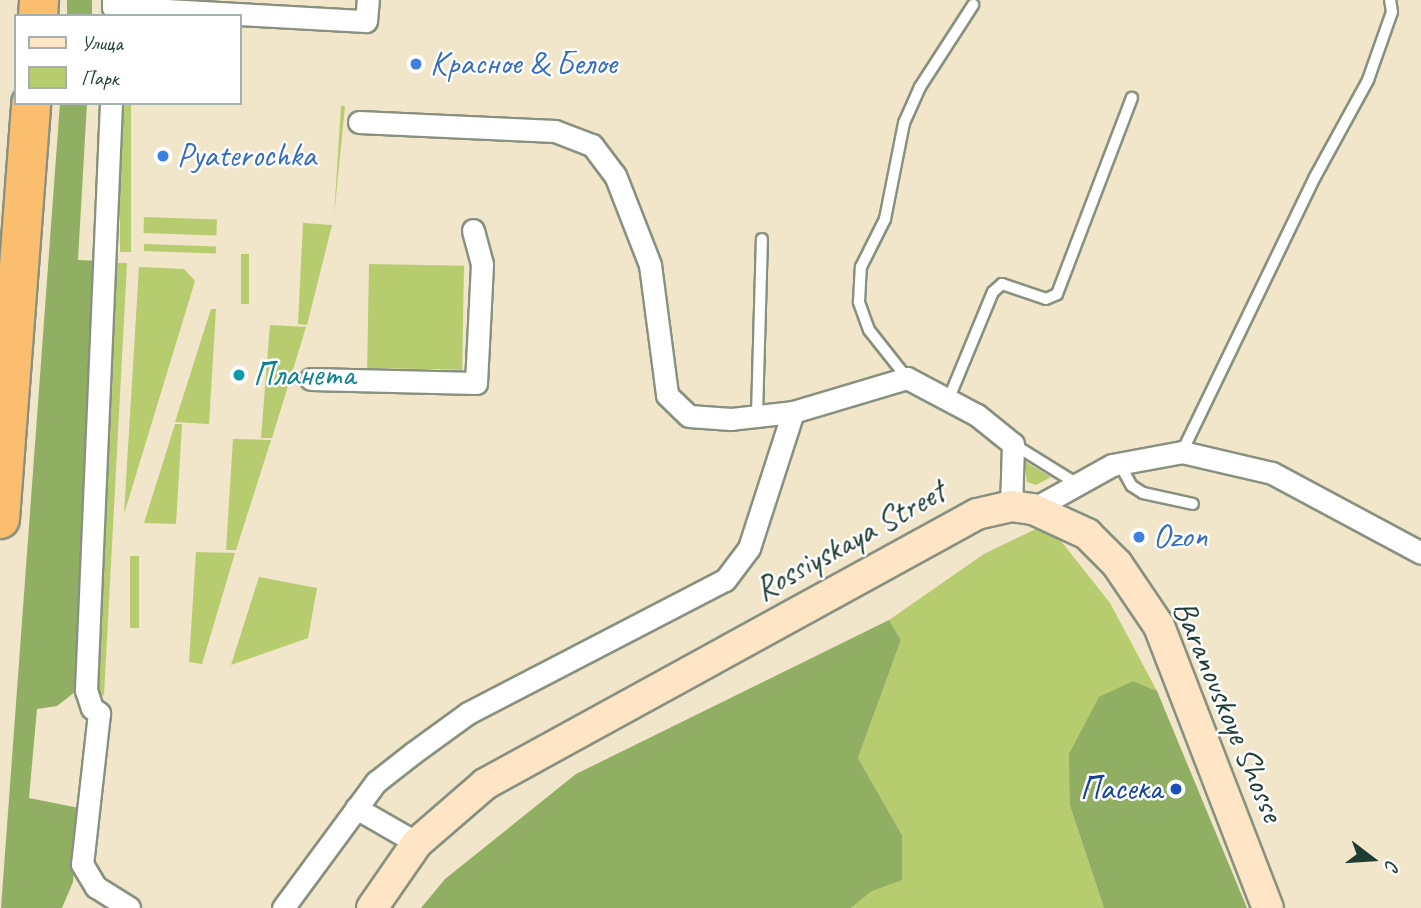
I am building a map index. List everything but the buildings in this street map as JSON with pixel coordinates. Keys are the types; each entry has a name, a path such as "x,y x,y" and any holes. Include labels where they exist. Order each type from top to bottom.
{"highway":[{"path":"0,519 31,105"}],"main road":[{"name":"Rossiyskaya Street","path":"372,908 416,843 485,783 977,514 1022,508"},
{"name":"Baranovskoye Shosse","path":"1022,508 1087,534 1117,564 1159,626 1268,908"}],"street":[{"path":"242,15 366,21 368,0"},
{"path":"113,8 230,14"},
{"path":"111,105 86,690 92,708 99,713 82,864 96,887 129,908"},
{"path":"359,122 555,131 592,145 615,176 650,265 667,396 689,416 731,419 793,412 907,378 949,398 1013,444 1022,508"},
{"path":"311,379 476,383 482,264 473,230"},
{"path":"283,908 376,782 468,713 725,580 749,548 793,412"},
{"name":"Rossiyskaya Street","path":"1022,508 1119,463 1182,452 1272,473 1421,553"},
{"path":"356,808 416,843"}],"lane":[{"path":"1182,452 1315,177 1368,80 1392,12 1390,0"},
{"path":"907,378 869,330 859,302 861,267 885,219 904,123 920,87 973,5"},
{"path":"949,398 993,292 1002,284 1046,299 1057,294 1132,98"},
{"path":"757,415 762,239"},
{"path":"1013,444 1076,483"},
{"path":"1119,463 1132,486 1143,493 1193,504"}],"green space":[{"path":"67,0 92,0 92,14 67,14"},
{"path":"60,105 87,105 78,260 100,261 80,688 57,706 37,709 29,798 79,808 73,882 62,908 1,908"},
{"path":"120,105 131,105 131,252 120,252"},
{"path":"341,106 345,106 334,216"},
{"path":"144,217 217,220 216,236 143,233"},
{"path":"303,223 332,225 307,325 298,324"},
{"path":"144,244 216,247 216,254 144,251"},
{"path":"241,254 249,254 249,304 241,304"},
{"path":"116,263 127,263 104,695 95,701"},
{"path":"369,264 464,266 462,370 367,368"},
{"path":"139,267 184,269 195,281 124,514"},
{"path":"211,309 216,309 209,424 175,422"},
{"path":"270,325 306,327 272,438 261,438"},
{"path":"175,424 182,424 176,524 144,523"},
{"path":"233,439 271,440 236,550 226,550"},
{"path":"1024,461 1051,477 1036,485 1027,482"},
{"path":"1040,527 1057,536 1110,603 1157,691 1133,681 1070,806 1104,908 851,908 872,891 902,835 858,758 901,640 889,620 984,554"},
{"path":"196,552 235,553 202,664 189,662"},
{"path":"130,556 139,556 139,628 130,628"},
{"path":"259,577 317,588 308,638 231,665"},
{"path":"889,620 901,640 858,758 902,835 902,880 872,891 851,908 421,908 445,879 576,774"},
{"path":"1133,681 1157,691 1247,908 1104,908 1070,806 1069,754 1099,697"}],"place":[{"name":"Красное & Белое","path":"416,64"},
{"name":"Pyaterochka","path":"163,156"},
{"name":"Планета","path":"239,375"},
{"name":"Ozon","path":"1139,537"},
{"name":"Пасека","path":"1176,789"}]}
